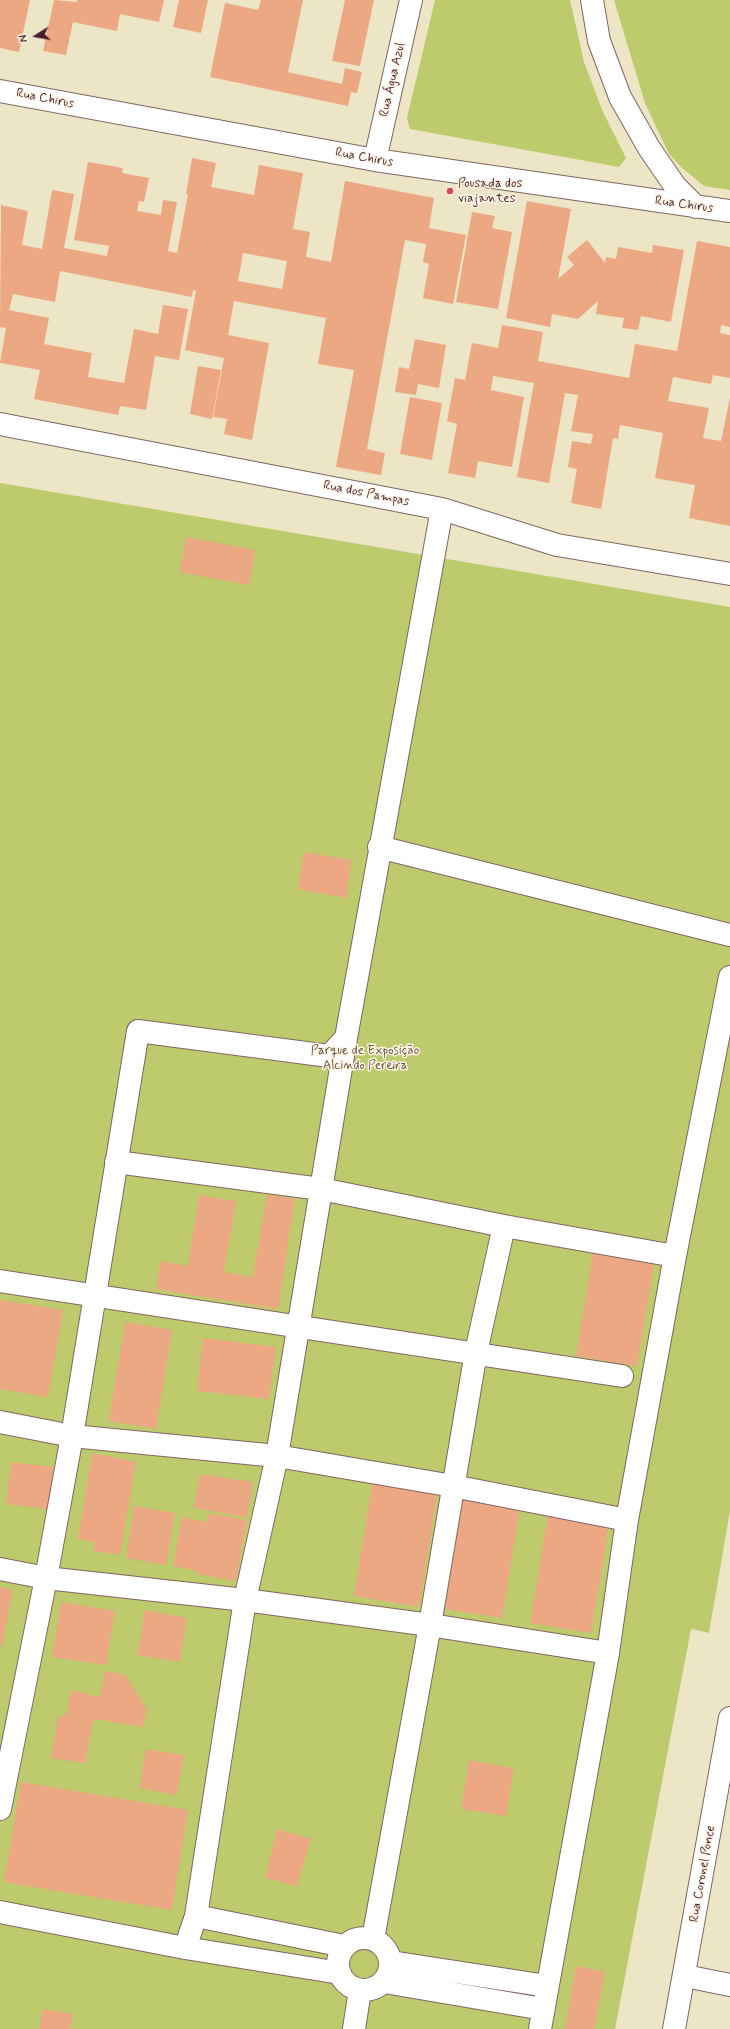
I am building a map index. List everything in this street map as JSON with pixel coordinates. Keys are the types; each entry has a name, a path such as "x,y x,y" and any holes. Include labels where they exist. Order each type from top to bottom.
{"street":[{"name":"Rua Água Azul","path":"374,160 411,0"},
{"path":"592,0 599,41 620,96 653,154 675,186 696,207"},
{"name":"Rua Chirus","path":"0,91 374,160 730,211"},
{"name":"Rua dos Pampas","path":"0,424 442,509 557,545 730,574"},
{"path":"185,1948 196,1916 245,1600 278,1456 346,1038 379,847 442,509"},
{"path":"379,847 730,935"},
{"path":"387,1972 542,2019 608,1653 627,1520 675,1256 730,977"},
{"path":"0,1809 46,1578 72,1436 138,1031 329,1056 346,1038"},
{"path":"116,1162 321,1189 504,1226 675,1256"},
{"path":"373,1939 430,1624 476,1352 504,1226"},
{"path":"0,1281 94,1297 476,1352 622,1376"},
{"path":"0,1422 72,1436 278,1456 453,1486 627,1520"},
{"path":"0,1569 46,1578 245,1600 430,1624 608,1653"},
{"name":"Rua Coronel Ponce","path":"674,2029 685,1976 730,1718"},
{"path":"0,1912 185,1948 340,1973"},
{"path":"196,1916 344,1946"},
{"path":"355,1939 373,1939 384,1946 388,1954 387,1972 377,1987 360,1990 350,1986 340,1973 338,1964 340,1954 344,1946 355,1939"},
{"path":"387,1972 547,1986"},
{"path":"685,1976 730,1985"},
{"path":"354,2029 360,1990"}],"green space":[{"path":"435,0 570,0 584,62 603,112 626,158 619,167 410,129 407,118"},
{"path":"614,0 730,0 730,190 704,186 681,167 669,154 645,103"},
{"name":"Parque de Exposição Alcindo Pereira","path":"0,483 730,607 730,1511 709,1633 691,1629 615,2029 0,2029"}],"building":[{"path":"0,0 30,0 19,52 0,48"},
{"path":"54,0 77,2 77,0 164,0 159,22 120,14 117,31 73,22 66,55 43,51"},
{"path":"179,0 208,0 201,33 173,27"},
{"path":"261,0 303,0 288,72 342,84 345,68 362,72 357,93 351,92 348,106 210,77 225,3 258,10"},
{"path":"345,0 374,0 360,66 332,61"},
{"path":"192,158 216,163 211,187 254,195 259,165 303,173 293,229 310,232 306,257 331,262 345,181 434,198 429,228 466,235 453,304 423,298 429,264 423,262 426,244 405,240 367,449 385,453 381,475 336,467 354,370 318,364 326,318 234,301 228,335 269,343 252,440 224,434 227,419 213,417 224,358 185,350 196,291 193,290 192,297 60,271 55,302 13,294 9,310 49,318 44,344 92,353 88,377 124,383 134,329 158,334 163,305 188,309 179,360 155,356 146,410 120,406 118,415 34,399 40,370 0,363 6,328 0,327 1,205 28,211 22,245 42,249 52,190 74,194 64,248 107,256 109,246 74,240 88,162 123,168 122,173 149,178 144,202 139,201 137,211 161,215 163,200 177,202 168,251 177,253 188,194 186,194","holes":["243,253 287,261 282,289 238,281"]},
{"path":"527,201 571,209 558,279 574,265 567,257 587,240 605,263 606,257 616,259 618,247 652,253 653,245 684,250 671,322 641,316 638,330 622,328 624,318 596,314 598,301 578,319 552,314 550,327 506,318"},
{"path":"472,212 495,216 492,228 512,232 498,309 456,302"},
{"path":"697,241 730,247 730,327 721,325 720,333 730,335 730,378 713,375 711,384 673,377 668,401 709,408 703,438 721,441 730,398 730,526 689,518 695,485 655,478 663,433 620,425 618,439 613,438 601,509 571,503 577,469 568,467 572,441 591,444 593,434 571,431 578,395 565,393 549,483 517,477 534,383 493,376 491,390 524,397 512,467 478,461 475,478 448,473 457,424 447,421 455,378 465,380 472,343 498,348 502,325 543,332 538,361 629,378 635,344 677,351"},
{"path":"415,339 446,345 439,388 418,384 416,395 395,392 399,367 409,369"},
{"path":"198,366 221,370 212,419 190,414"},
{"path":"410,397 442,403 432,460 400,454"},
{"path":"186,537 255,550 249,585 180,572"},
{"path":"304,852 352,860 346,898 298,889"},
{"path":"267,1194 295,1199 278,1309 156,1289 161,1261 188,1266 199,1195 236,1201 224,1272 253,1277"},
{"path":"594,1247 655,1257 637,1366 576,1356"},
{"path":"0,1300 63,1310 48,1397 0,1389"},
{"path":"125,1322 172,1330 156,1429 109,1421"},
{"path":"203,1338 276,1347 269,1399 197,1391"},
{"path":"92,1453 136,1462 120,1555 93,1551 95,1542 78,1539"},
{"path":"11,1462 54,1467 48,1509 6,1504"},
{"path":"200,1474 253,1482 247,1517 194,1508"},
{"path":"373,1478 438,1489 419,1607 354,1596"},
{"path":"463,1498 520,1508 502,1618 445,1609"},
{"path":"134,1506 175,1513 166,1565 126,1558"},
{"path":"209,1513 247,1520 236,1581 198,1574 198,1571 173,1566 182,1517 207,1522"},
{"path":"548,1515 609,1525 591,1633 530,1623"},
{"path":"0,1587 13,1590 2,1646 0,1646"},
{"path":"61,1602 115,1611 106,1665 52,1657"},
{"path":"145,1610 187,1618 180,1662 137,1655"},
{"path":"105,1671 125,1675 147,1709 143,1727 97,1719 92,1724 85,1763 51,1758 58,1718 67,1713 71,1690 100,1697"},
{"path":"146,1749 184,1755 177,1795 139,1788"},
{"path":"469,1760 514,1768 506,1816 461,1809"},
{"path":"21,1782 188,1810 172,1910 4,1882"},
{"path":"277,1829 311,1839 297,1886 265,1878"},
{"path":"576,1966 605,1972 594,2029 565,2029"},
{"path":"43,2009 73,2014 70,2029 39,2029"}],"place":[{"name":"Pousada dos viajantes","path":"450,191"}]}
